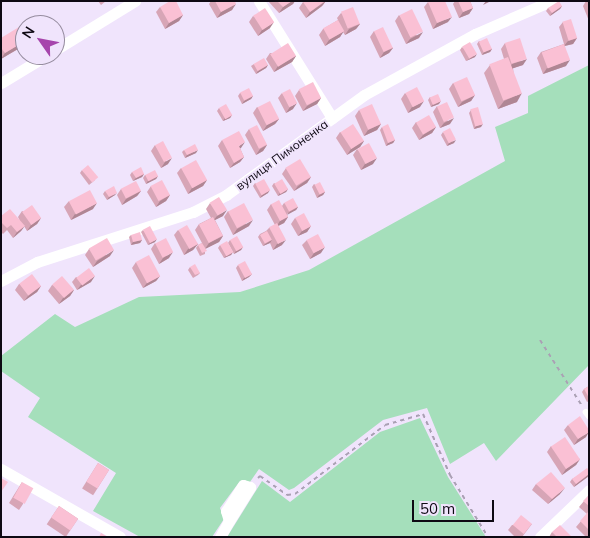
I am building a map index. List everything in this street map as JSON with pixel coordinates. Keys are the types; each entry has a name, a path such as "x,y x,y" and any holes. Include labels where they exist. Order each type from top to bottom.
{"street":[{"path":"65,44 135,1"},
{"path":"259,1 332,118"},
{"name":"вулиця Пимоненка","path":"1,281 37,262 193,212 226,195 364,95 474,34 551,1"},
{"path":"1,83 31,65"},
{"path":"1,470 120,537"},
{"path":"220,537 250,488"},
{"path":"540,537 589,490"}],"path":[{"path":"540,340 587,414"},
{"path":"250,488 260,476 288,495 294,494 385,425 423,414 450,475 488,537"}],"green space":[{"path":"589,65 589,365 496,461 484,443 450,464 427,408 383,420 289,490 259,469 250,482 240,481 220,508 224,519 212,537 140,537 93,511 116,473 28,417 40,398 1,371 1,356 55,314 75,327 139,297 240,292 309,270 505,161 495,127 528,113 528,96"},
{"path":"420,418 448,477 486,537 227,537 262,481 290,502 380,432"}],"building":[{"path":"170,1 176,1 183,15 169,23 160,7"},
{"path":"215,1 235,1 236,4 221,12"},
{"path":"277,1 292,1 283,7"},
{"path":"304,1 325,1 310,12"},
{"path":"429,1 445,1 452,17 437,23"},
{"path":"458,1 470,1 473,8 463,12"},
{"path":"559,1 562,6 552,13 548,8"},
{"path":"353,7 360,24 348,29 341,12"},
{"path":"265,8 274,22 263,30 253,16"},
{"path":"412,9 423,31 410,38 399,15"},
{"path":"571,19 577,38 569,41 562,22"},
{"path":"338,20 344,31 329,40 323,28"},
{"path":"383,27 393,48 384,52 374,31"},
{"path":"15,29 15,47 5,53 1,48 1,38"},
{"path":"487,38 492,49 484,53 479,42"},
{"path":"520,38 527,59 512,64 505,43"},
{"path":"470,42 477,54 469,59 462,46"},
{"path":"288,43 296,56 278,67 270,54"},
{"path":"564,44 570,60 548,68 542,53"},
{"path":"508,57 522,93 503,101 489,64"},
{"path":"264,58 268,65 258,71 254,64"},
{"path":"467,77 475,95 461,101 453,83"},
{"path":"313,82 321,98 307,105 299,89"},
{"path":"417,87 424,101 413,107 405,93"},
{"path":"249,88 253,96 244,101 240,93"},
{"path":"290,89 297,103 289,107 282,93"},
{"path":"438,94 441,101 433,105 430,98"},
{"path":"270,101 279,119 267,125 258,107"},
{"path":"447,102 454,118 444,122 437,106"},
{"path":"226,104 232,115 225,119 219,108"},
{"path":"372,104 381,124 368,130 359,110"},
{"path":"478,107 483,124 475,127 470,109"},
{"path":"429,115 436,127 423,135 416,122"},
{"path":"353,124 364,141 351,149 340,132"},
{"path":"388,124 395,140 388,143 382,127"},
{"path":"257,125 267,145 259,149 249,129"},
{"path":"450,128 456,140 449,143 443,132"},
{"path":"239,131 245,142 239,146 244,157 234,163 222,140"},
{"path":"163,141 172,158 164,162 155,145"},
{"path":"369,143 377,158 366,164 358,149"},
{"path":"195,144 198,150 187,155 184,150"},
{"path":"300,159 311,177 296,186 285,168"},
{"path":"196,160 207,180 192,188 181,168"},
{"path":"88,165 98,177 92,182 82,170"},
{"path":"141,167 144,174 136,178 132,172"},
{"path":"155,170 158,176 148,181 145,175"},
{"path":"264,179 270,190 262,195 255,184"},
{"path":"282,179 288,189 280,194 274,184"},
{"path":"162,180 170,195 159,201 151,186"},
{"path":"136,181 141,191 126,199 121,189"},
{"path":"320,182 325,192 320,195 315,185"},
{"path":"114,186 117,193 109,197 105,191"},
{"path":"90,190 97,203 76,215 69,201"},
{"path":"219,197 227,210 218,216 210,203"},
{"path":"293,198 298,207 289,212 284,203"},
{"path":"279,200 288,217 280,221 271,204"},
{"path":"244,203 253,220 237,228 228,211"},
{"path":"32,205 41,218 31,225 22,212"},
{"path":"10,209 25,226 17,232 11,225 7,228 1,222 1,216"},
{"path":"304,213 311,226 302,231 295,218"},
{"path":"213,217 223,236 209,243 199,225"},
{"path":"277,223 286,240 278,244 269,227"},
{"path":"187,225 198,244 189,249 178,230"},
{"path":"150,226 157,239 150,243 143,230"},
{"path":"267,231 272,240 265,244 260,235"},
{"path":"140,232 142,240 133,242 131,235"},
{"path":"318,234 325,247 314,253 307,240"},
{"path":"237,236 243,247 236,251 230,240"},
{"path":"107,238 114,250 96,261 89,248"},
{"path":"166,238 173,252 163,258 155,243"},
{"path":"227,241 233,252 226,256 220,245"},
{"path":"202,243 207,251 202,253 198,245"},
{"path":"149,255 160,276 147,283 136,262"},
{"path":"245,261 252,274 245,278 238,265"},
{"path":"195,264 200,273 195,275 190,267"},
{"path":"89,268 95,276 82,286 76,278"},
{"path":"32,274 41,286 28,296 19,284"},
{"path":"62,276 74,290 64,298 52,285"},
{"path":"589,386 589,398 584,389"},
{"path":"580,416 589,432 578,439 568,425"},
{"path":"565,437 580,459 566,469 551,447"},
{"path":"98,463 109,470 97,489 86,482"},
{"path":"587,468 589,474 576,484 572,479"},
{"path":"551,472 565,488 552,499 536,484"},
{"path":"1,478 8,482 1,492"},
{"path":"22,482 33,488 25,504 13,498"},
{"path":"589,495 589,506 583,501"},
{"path":"59,506 78,519 70,530 51,518"},
{"path":"589,513 589,530 580,521"},
{"path":"521,515 532,524 524,534 513,525"},
{"path":"560,525 572,537 557,537 552,532"},
{"path":"101,533 108,537 99,537"}]}
